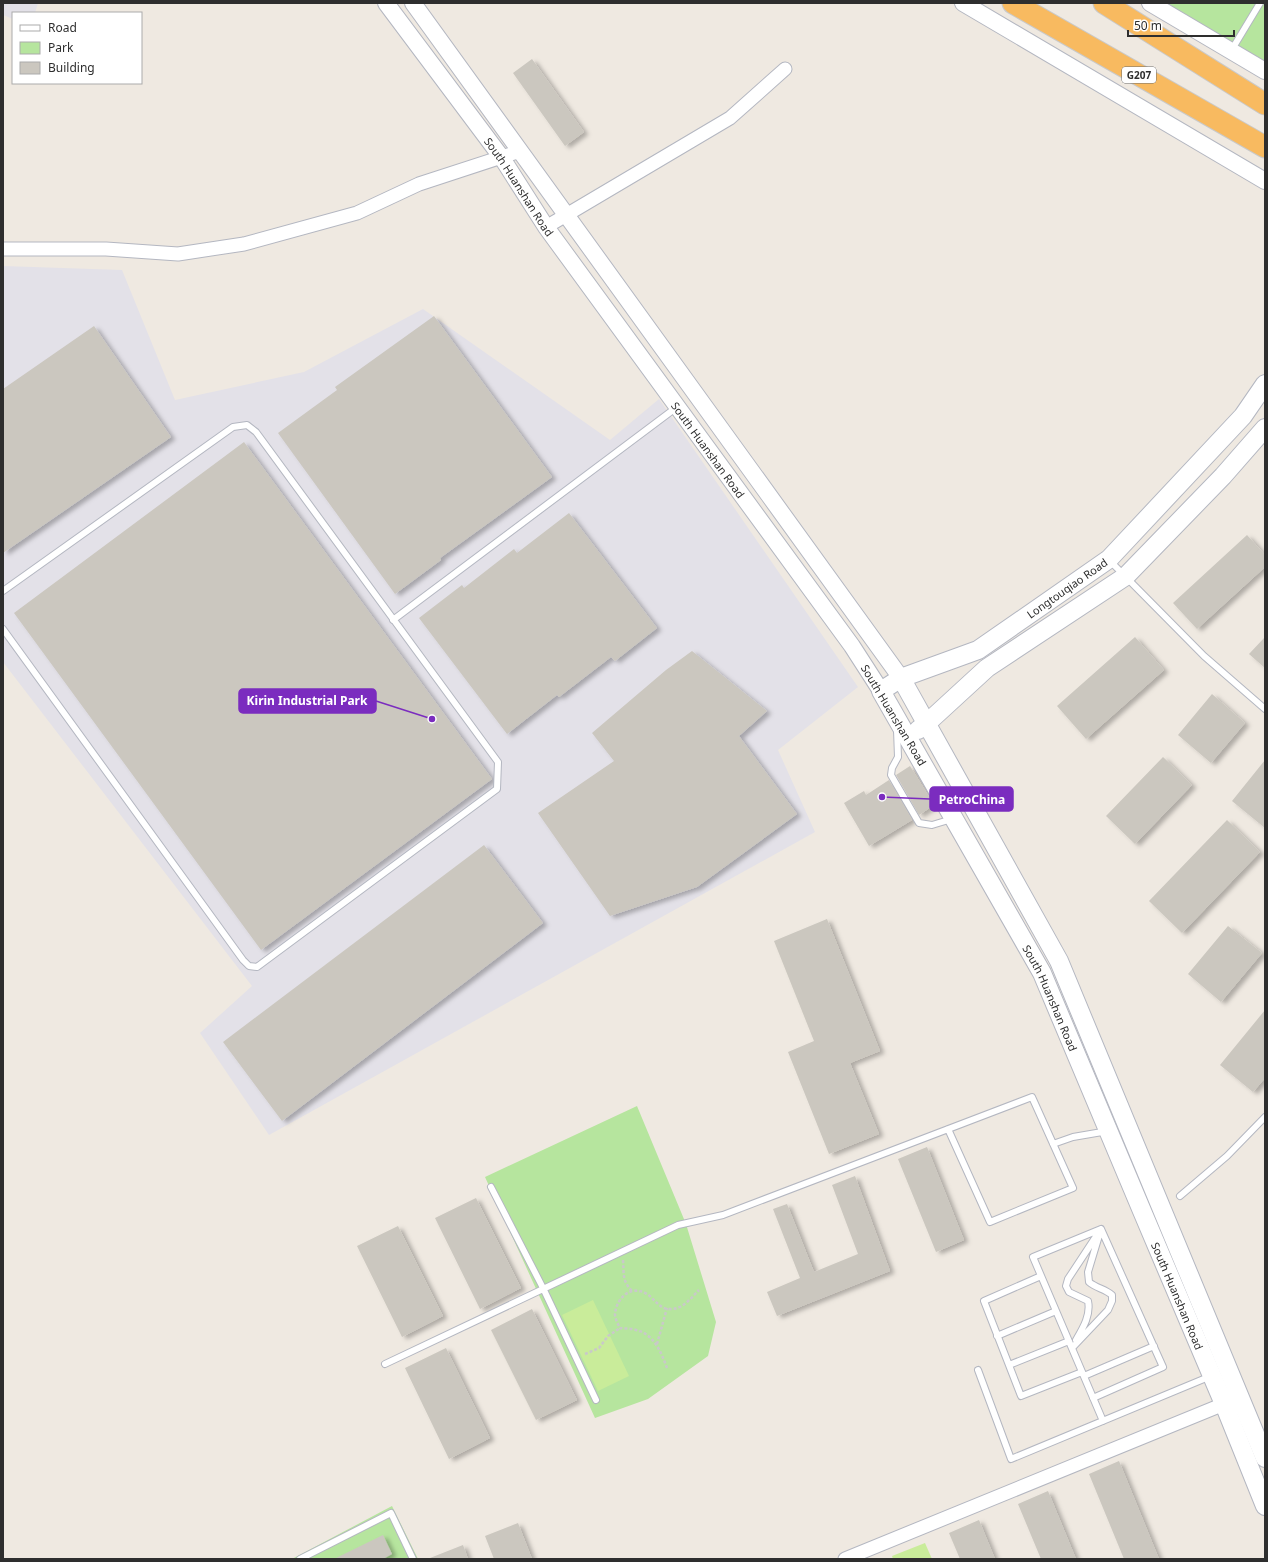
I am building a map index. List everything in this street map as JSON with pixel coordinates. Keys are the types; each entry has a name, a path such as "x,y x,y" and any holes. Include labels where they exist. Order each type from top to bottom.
{"highway":[{"name":"G207","path":"1013,3 1265,147"},
{"path":"1104,3 1265,104"}],"main road":[{"name":"Longtouqiao Road","path":"881,690 901,678 978,650 1109,560 1243,416 1265,384"},
{"name":"Longtouqiao Road","path":"908,738 926,724 987,668 1126,576 1223,476 1265,428"},
{"name":"South Huanshan Road","path":"901,678 1059,961 1265,1458"},
{"name":"South Huanshan Road","path":"881,690 1042,973 1224,1404 1265,1506"}],"street":[{"name":"South Huanshan Road","path":"386,3 502,158 546,227 852,646 881,690"},
{"name":"South Huanshan Road","path":"413,3 901,678"},
{"path":"963,3 1265,181"},
{"path":"1150,3 1265,71"},
{"path":"546,227 730,118 785,69"},
{"path":"3,249 106,249 178,254 244,244 357,213 419,184 520,151"},
{"path":"844,1559 1224,1404"}],"lane":[{"path":"1231,51 1260,3"},
{"path":"393,620 677,407"},
{"path":"3,591 233,427 247,425 256,432 498,762 497,789 257,967 250,966 243,960 3,629"},
{"path":"1109,560 1204,656 1265,709"},
{"path":"897,718 898,757 890,775 918,823 932,825 954,818"},
{"path":"386,1364 678,1225 723,1216 948,1129 1032,1097 1073,1188 990,1222 948,1129"},
{"path":"1180,1196 1227,1156 1265,1117"},
{"path":"1053,1144 1073,1137 1109,1131"},
{"path":"491,1188 543,1288 596,1400"},
{"path":"1101,1229 1033,1257 1103,1421"},
{"path":"1093,1398 1163,1367 1101,1229"},
{"path":"1072,1348 1108,1310 1112,1301 1112,1295 1089,1282 1088,1272 1101,1229"},
{"path":"1072,1348 1085,1323 1090,1308 1088,1300 1069,1292 1066,1286 1068,1279 1101,1229"},
{"path":"1041,1276 984,1301 1021,1396 1083,1374 1154,1346"},
{"path":"997,1336 1056,1311"},
{"path":"1009,1365 1069,1341"},
{"path":"978,1370 1011,1459 1212,1376"},
{"path":"300,1559 391,1513 413,1559"}],"path":[{"path":"626,1250 624,1260 624,1279 626,1285 632,1291"},
{"path":"620,1328 615,1319 615,1312 621,1298 627,1292 635,1290 645,1293 662,1307 671,1309 684,1305 699,1290"},
{"path":"657,1345 667,1308"},
{"path":"576,1358 599,1348 608,1336 620,1328 635,1329 647,1334 657,1345 667,1368"}],"shaded area":[{"path":"3,3 38,3 35,12 12,12 12,19 3,15"},
{"path":"3,266 122,270 175,400 304,372 423,309 610,440 659,399 858,687 778,750 815,832 269,1135 200,1033 252,986 3,662"}],"green space":[{"path":"1150,3 1265,3 1265,71"},
{"path":"637,1106 686,1224 716,1322 708,1356 648,1399 595,1418 485,1177"},
{"path":"593,1300 629,1376 598,1391 562,1315"},
{"path":"392,1506 418,1559 292,1559"},
{"path":"925,1543 932,1559 893,1559 892,1556"}],"building":[{"path":"532,59 584,132 565,146 513,73"},
{"path":"434,316 552,477 440,558 441,560 395,594 278,433 337,390 335,387"},
{"path":"94,326 171,437 3,553 3,389"},
{"path":"244,442 492,779 261,950 14,613"},
{"path":"569,513 657,628 615,661 611,657 559,697 557,695 507,734 419,618 462,585 464,588 514,549 517,553"},
{"path":"1247,535 1265,555 1265,567 1197,629 1173,603"},
{"path":"1135,637 1164,670 1086,739 1057,706"},
{"path":"1265,637 1265,668 1249,654"},
{"path":"692,651 767,711 739,736 797,814 697,887 610,916 538,813 614,761 592,733 666,670"},
{"path":"1212,694 1245,723 1211,763 1178,735"},
{"path":"1163,757 1192,785 1135,844 1106,816"},
{"path":"1265,760 1265,828 1232,801"},
{"path":"910,766 934,805 919,815 896,775"},
{"path":"889,780 912,820 869,846 844,803 864,791 866,795"},
{"path":"1227,820 1260,852 1182,933 1149,901"},
{"path":"484,845 543,923 282,1121 223,1042"},
{"path":"827,919 880,1051 850,1063 879,1134 829,1154 788,1052 814,1041 774,941"},
{"path":"1228,926 1262,953 1221,1002 1188,974"},
{"path":"1265,1010 1265,1078 1253,1092 1220,1065"},
{"path":"927,1147 964,1240 936,1252 898,1159"},
{"path":"855,1176 890,1271 777,1316 767,1292 800,1278 773,1209 787,1204 814,1272 858,1254 832,1185"},
{"path":"476,1198 521,1288 480,1309 435,1218"},
{"path":"398,1226 443,1316 402,1337 357,1246"},
{"path":"532,1309 577,1400 536,1420 491,1330"},
{"path":"446,1348 490,1438 449,1459 405,1368"},
{"path":"1119,1461 1159,1559 1124,1559 1089,1474"},
{"path":"1048,1491 1076,1559 1041,1559 1018,1504"},
{"path":"979,1520 995,1559 960,1559 949,1533"},
{"path":"518,1523 532,1559 494,1559 485,1536"},
{"path":"383,1535 392,1554 383,1559 334,1559"},
{"path":"463,1545 468,1559 430,1559 430,1558"}],"place":[{"name":"Kirin Industrial Park","path":"432,719"},
{"name":"PetroChina","path":"882,797"}]}
